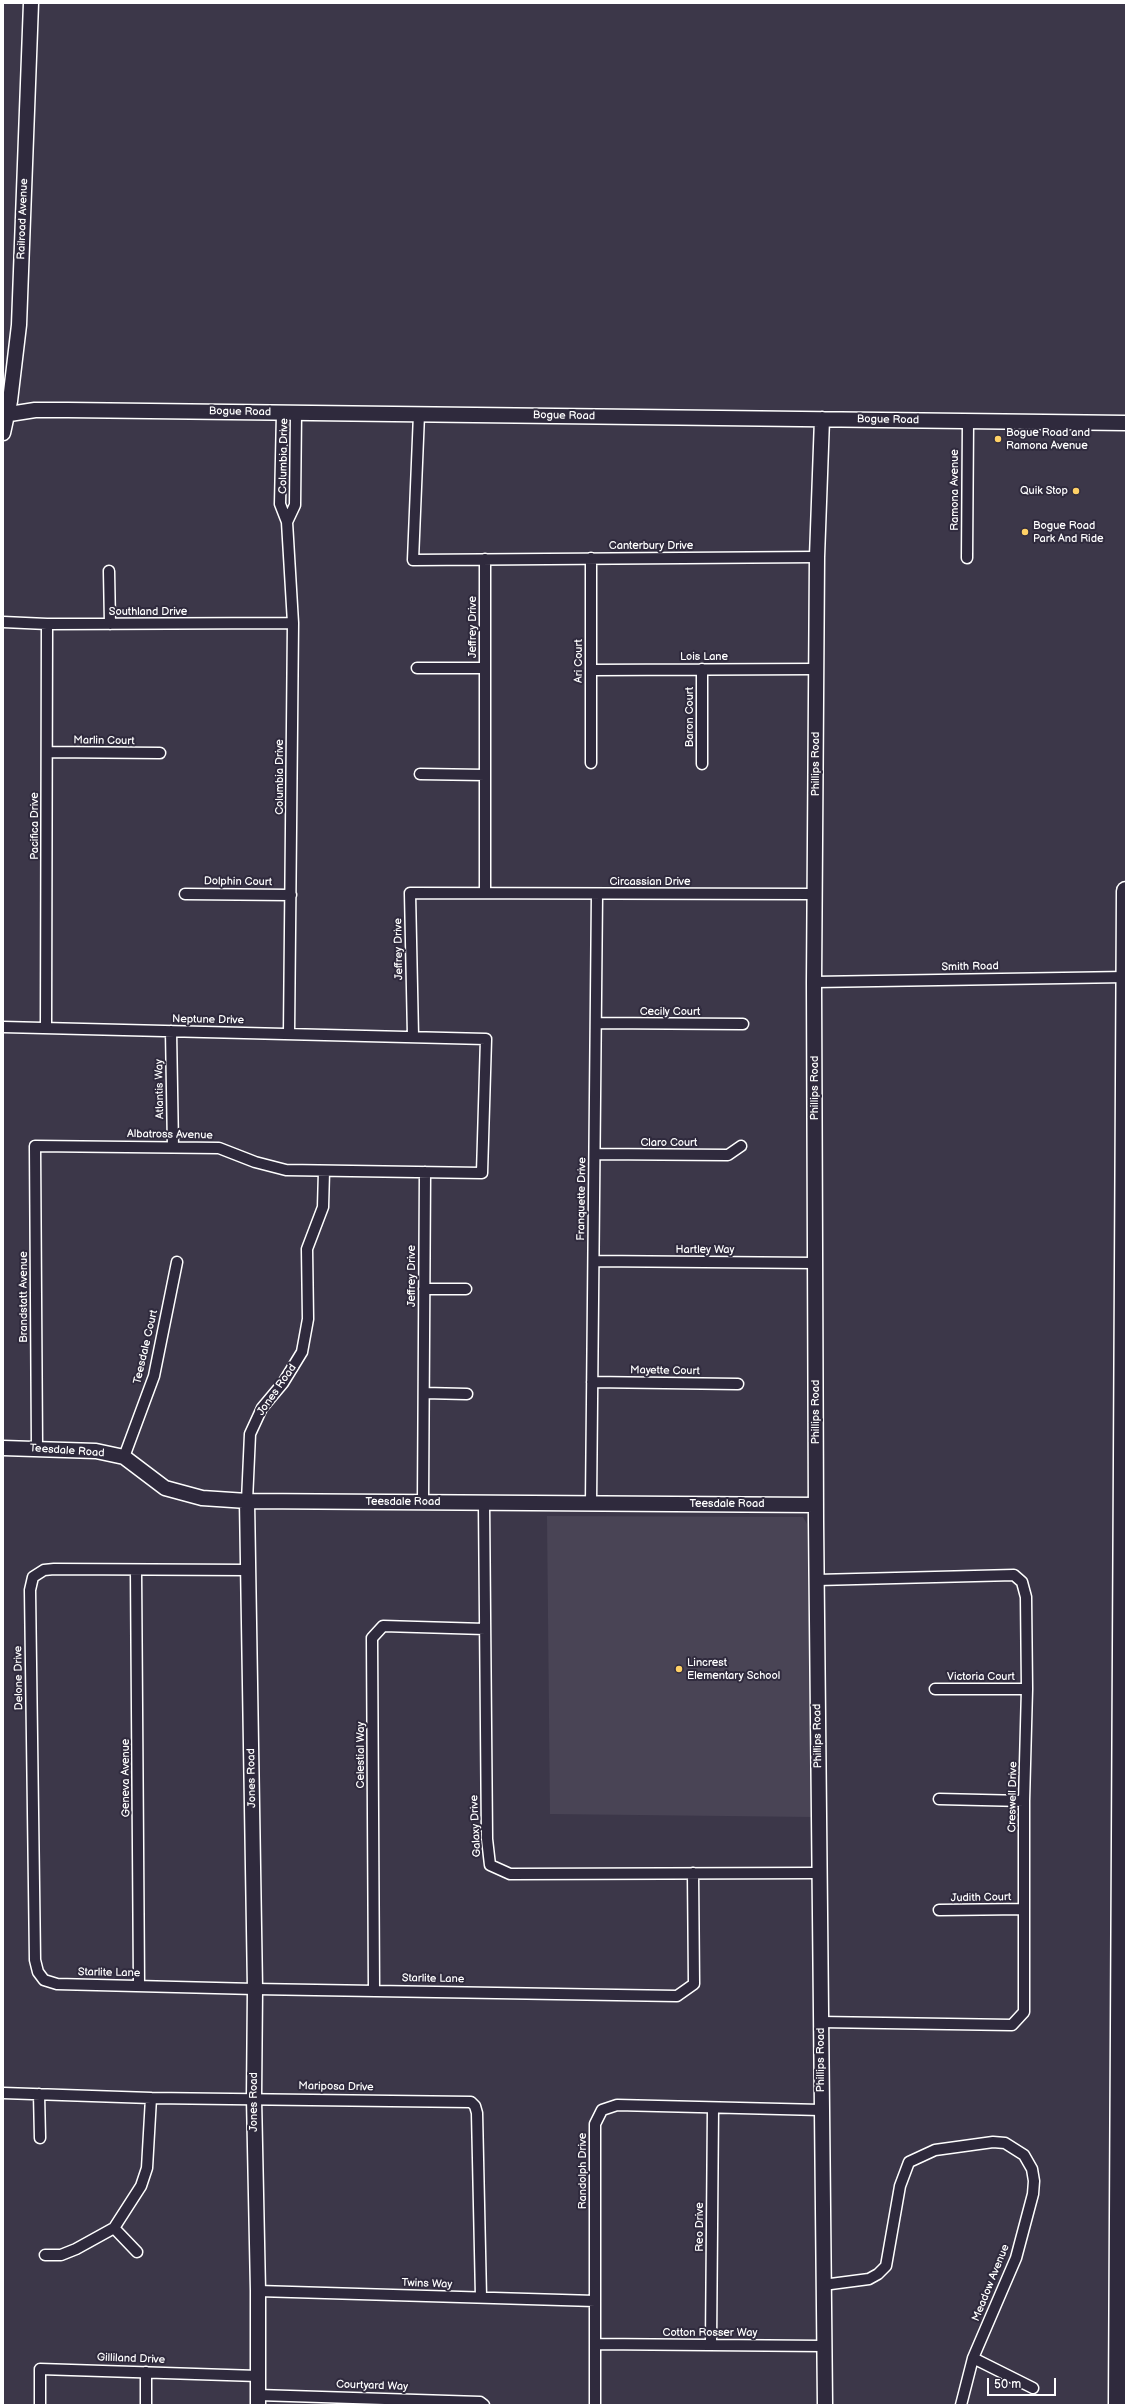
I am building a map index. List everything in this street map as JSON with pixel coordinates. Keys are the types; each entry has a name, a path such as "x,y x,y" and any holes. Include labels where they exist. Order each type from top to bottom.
{"highway":[{"path":"1118,2405 1126,891"}],"street":[{"name":"Railroad Avenue","path":"3,433 19,325 31,3"},
{"name":"Bogue Road","path":"5,414 47,410 1126,423"},
{"name":"Columbia Drive","path":"282,413 280,504 287,522 293,623 291,895 288,1033"},
{"name":"Columbia Drive","path":"287,522 295,505 296,413"},
{"path":"419,414 413,560 485,559"},
{"name":"Phillips Road","path":"822,419 817,557 814,982 816,1505 824,2405"},
{"name":"Ramona Avenue","path":"967,558 968,422"},
{"name":"Canterbury Drive","path":"485,559 817,557"},
{"name":"Ari Court","path":"591,558 591,763"},
{"name":"Jeffrey Drive","path":"413,1036 410,893 485,894 485,559"},
{"path":"109,571 110,624"},
{"name":"Southland Drive","path":"3,622 47,624 293,623"},
{"name":"Pacifica Drive","path":"46,1028 48,752 47,624"},
{"path":"417,668 485,668"},
{"name":"Baron Court","path":"702,669 702,764"},
{"name":"Lois Lane","path":"591,670 816,669"},
{"name":"Marlin Court","path":"48,752 160,753"},
{"path":"420,774 485,775"},
{"name":"Dolphin Court","path":"184,894 291,895"},
{"name":"Circassian Drive","path":"485,894 815,894"},
{"name":"Franquette Drive","path":"591,1503 597,894"},
{"name":"Smith Road","path":"814,982 1125,977"},
{"name":"Cecily Court","path":"596,1023 743,1024"},
{"name":"Neptune Drive","path":"3,1027 413,1036"},
{"name":"Atlantis Way","path":"171,1031 173,1147"},
{"path":"413,1036 486,1039 482,1173 425,1172"},
{"name":"Albatross Avenue","path":"35,1146 219,1148 255,1162 286,1170 425,1172"},
{"name":"Brandstatt Avenue","path":"35,1146 37,1448"},
{"name":"Claro Court","path":"595,1154 728,1155 741,1146"},
{"name":"Jones Road","path":"258,2400 258,2291 254,2098 255,1989 247,1501 250,1434 262,1408 283,1383 302,1352 308,1319 307,1249 322,1207 324,1171"},
{"name":"Jeffrey Drive","path":"423,1502 425,1172"},
{"name":"Teesdale Court","path":"124,1457 154,1376 177,1262"},
{"name":"Hartley Way","path":"594,1262 815,1263"},
{"path":"424,1289 466,1289"},
{"name":"Mayette Court","path":"592,1382 738,1384"},
{"path":"424,1393 467,1394"},
{"name":"Teesdale Road","path":"3,1448 96,1451 124,1457 165,1488 202,1498 247,1501 816,1505"},
{"name":"Galaxy Drive","path":"484,1503 487,1839 490,1865 510,1874 819,1873"},
{"name":"Delone Drive","path":"57,1984 44,1980 35,1960 31,1581 39,1573 54,1569 248,1570"},
{"name":"Geneva Avenue","path":"136,1570 139,1985"},
{"name":"Creswell Drive","path":"817,1580 1014,1575 1022,1582 1026,1597 1027,1689 1024,1801 1024,2012 1012,2025 820,2022"},
{"name":"Celestial Way","path":"374,1990 372,1638 383,1626 485,1629"},
{"name":"Victoria Court","path":"935,1689 1027,1689"},
{"path":"939,1799 1024,1801"},
{"name":"Starlite Lane","path":"57,1984 677,1996 694,1984 693,1873"},
{"name":"Judith Court","path":"939,1910 1024,1909"},
{"name":"Mariposa Drive","path":"3,2093 151,2098 254,2098 471,2102 475,2106 477,2113 480,2297"},
{"path":"39,2094 40,2138"},
{"path":"46,2255 61,2255 114,2228 141,2186 147,2168 151,2098"},
{"name":"Randolph Drive","path":"595,2405 595,2124 602,2110 617,2105 821,2110"},
{"name":"Reo Drive","path":"711,2345 713,2108"},
{"name":"Meadow Avenue","path":"823,2284 869,2279 878,2274 886,2266 900,2186 909,2162 925,2152 975,2143 993,2142 1015,2148 1024,2155 1032,2169 1034,2194 1016,2258 973,2358 960,2405"},
{"path":"114,2228 137,2252"},
{"name":"Twins Way","path":"258,2291 595,2301"},
{"name":"Cotton Rosser Way","path":"595,2344 824,2346"},
{"path":"973,2358 1033,2388"},
{"name":"Gilliland Drive","path":"40,2405 40,2368 258,2376"},
{"path":"146,2372 146,2405"},
{"name":"Courtyard Way","path":"258,2400 480,2402 484,2405"}],"shaded area":[{"name":"Lincrest Elementary School","path":"547,1516 803,1517 807,1524 813,1817 550,1814"}],"place":[{"name":"Bogue Road and Ramona Avenue","path":"998,439"},
{"name":"Quik Stop","path":"1076,491"},
{"name":"Bogue Road Park And Ride","path":"1025,532"},
{"name":"Lincrest Elementary School","path":"679,1669"}]}
